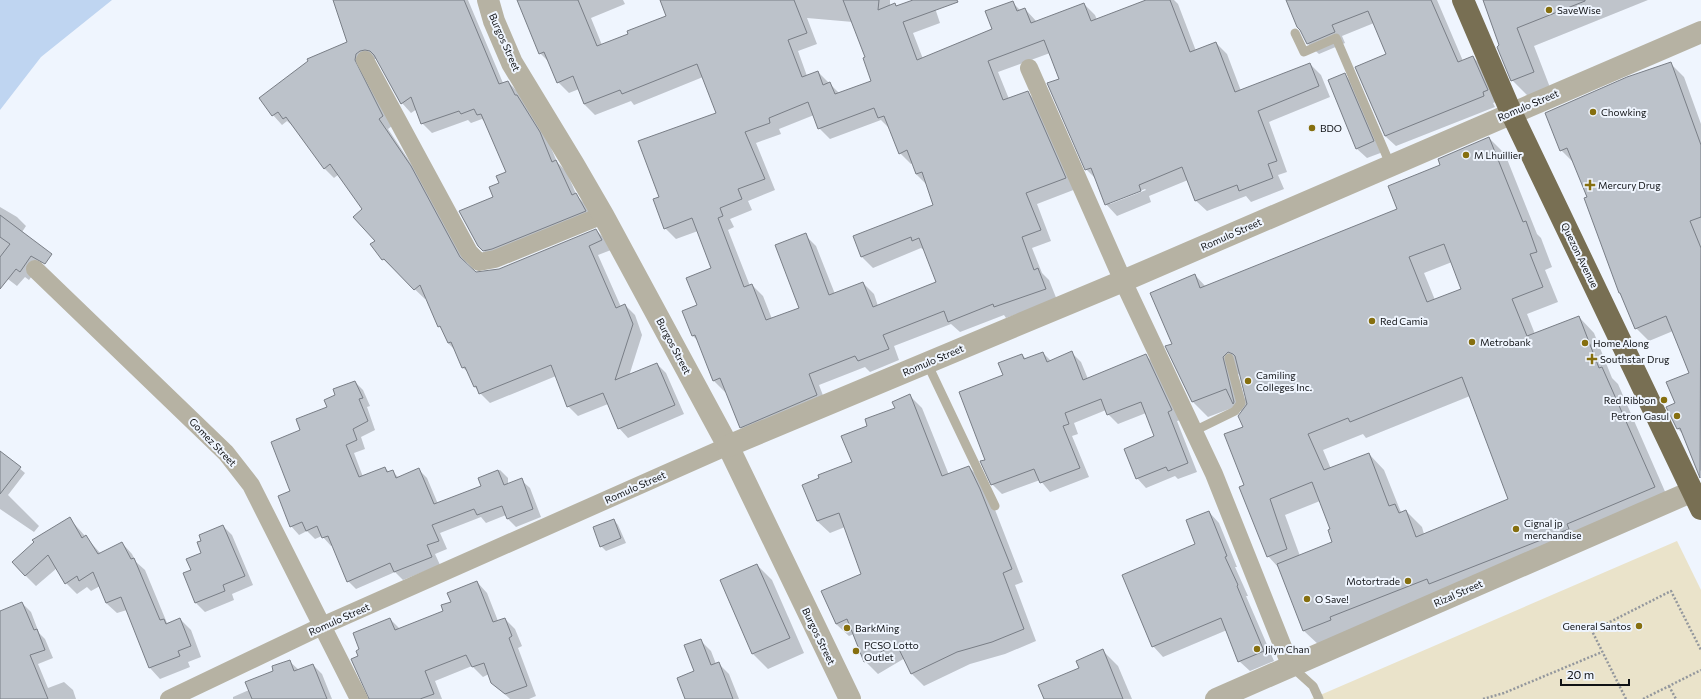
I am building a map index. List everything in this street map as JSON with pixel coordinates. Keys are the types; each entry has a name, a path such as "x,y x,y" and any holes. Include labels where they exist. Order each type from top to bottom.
{"highway":[{"name":"Quezon Avenue","path":"1463,0 1511,112 1698,496"}],"street":[{"name":"Burgos Street","path":"488,0 494,21 512,63 574,164 603,215 728,446 850,699"},
{"name":"Romulo Street","path":"169,699 322,626 728,446 1123,281 1390,164 1701,32"},
{"path":"365,60 469,252 479,262 495,259 603,215"},
{"path":"1029,68 1123,281 1214,474 1291,666"},
{"name":"Gomez Street","path":"35,269 226,453 251,485 359,699"},
{"name":"Rizal Street","path":"1216,699 1291,666 1698,496"}],"lane":[{"path":"1295,33 1304,52 1336,38 1390,164"},
{"path":"1194,431 1236,411 1241,403 1229,358"},
{"path":"927,363 995,506"},
{"path":"1291,666 1313,686 1319,699"}],"path":[{"path":"1626,699 1592,631 1671,591 1701,650"},
{"path":"1483,699 1504,693 1602,652"},
{"path":"1643,699 1701,670"},
{"path":"1670,686 1676,699"}],"shaded area":[{"path":"1677,541 1701,590 1701,699 1311,699"}],"water":[{"path":"0,0 112,0 41,57 0,110"}],"building":[{"path":"333,0 464,0 499,84 508,81 515,95 517,95 540,132 552,162 556,160 572,195 576,193 586,211 492,249 483,251 478,246 459,211 493,197 489,187 499,183 496,176 506,172 481,114 477,115 474,109 461,114 459,111 421,124 411,97 401,104 374,55 370,51 360,51 356,54 355,60 383,116 379,119 411,166 460,257 476,272 499,269 596,229 602,240 589,246 616,308 625,304 633,324 615,380 657,363 675,405 618,429 603,393 567,407 551,365 479,394 476,386 474,387 465,367 462,368 451,342 448,343 440,326 438,327 420,285 414,290 384,259 382,260 370,244 375,241 353,217 362,209 330,164 324,169 286,117 283,119 278,112 272,116 259,98 308,61 307,59 347,42"},
{"path":"517,0 578,0 597,46 628,34 627,31 666,16 660,0 794,0 807,33 788,40 802,77 818,71 823,85 830,82 835,94 871,81 863,58 865,57 843,0 879,0 878,10 895,3 896,6 913,0 957,0 958,2 903,22 917,60 992,29 985,11 1013,1 1017,11 1025,8 1031,23 1084,3 1091,21 1146,0 1170,0 1190,52 1216,42 1235,92 1310,63 1319,86 1258,111 1277,161 1268,164 1273,178 1239,191 1237,185 1195,201 1182,167 1139,185 1141,191 1105,205 1091,168 1085,170 1047,83 1059,79 1044,40 988,61 1003,100 1028,91 1066,178 1026,193 1041,230 1022,237 1034,270 1038,268 1046,289 994,307 993,304 948,322 944,311 883,335 889,349 858,361 855,356 809,374 817,395 740,428 720,378 713,381 695,335 692,336 682,311 697,305 686,278 711,268 692,218 664,229 653,199 659,197 638,141 716,113 697,64 622,94 620,90 584,104 573,76 557,83 544,52 539,54","holes":["808,102 818,129 874,108 878,118 884,116 899,154 907,150 916,174 922,172 933,205 853,236 861,257 911,237 912,241 919,238 936,282 873,307 863,282 829,295 806,233 775,245 799,308 766,320 752,284 744,287 718,218 723,216 720,208 742,199 738,189 765,179 745,132 770,123 769,118"]},
{"path":"1286,0 1431,0 1458,62 1473,56 1488,90 1483,92 1484,96 1385,136 1355,67 1386,54 1368,11 1332,25 1335,32 1307,44 1297,27"},
{"path":"1483,0 1585,1 1517,28 1534,72 1511,81 1497,47 1499,45"},
{"path":"1671,62 1701,145 1701,217 1690,221 1701,248 1700,478 1680,428 1677,429 1666,407 1675,403 1666,382 1689,373 1666,316 1635,329 1619,293 1584,198 1587,197 1567,148 1560,151 1545,113 1627,77"},
{"path":"1345,73 1374,141 1356,149 1328,80"},
{"path":"1489,137 1523,222 1526,221 1537,252 1530,254 1543,287 1512,299 1527,336 1579,316 1599,368 1602,367 1655,487 1567,524 1569,529 1429,584 1427,579 1330,617 1331,620 1303,631 1277,564 1332,542 1328,530 1330,529 1312,482 1270,499 1287,549 1267,557 1239,487 1244,485 1224,434 1243,427 1238,416 1247,404 1235,356 1228,352 1223,357 1234,402 1233,404 1226,389 1192,402 1165,346 1172,344 1150,293 1195,274 1200,288 1397,209 1388,186 1440,165 1438,159","holes":["1444,244 1461,289 1427,302 1409,257","1462,377 1508,499 1416,537 1406,510 1399,513 1395,504 1389,506 1369,453 1324,470 1308,434 1348,418 1350,422"]},
{"path":"0,215 52,254 45,264 31,256 20,272 16,269 0,289 0,257 10,244 0,237"},
{"path":"1072,351 1083,380 1146,354 1172,410 1168,412 1188,463 1168,471 1166,467 1136,479 1124,449 1154,436 1141,402 1107,415 1101,399 1065,413 1069,424 1063,426 1080,468 1040,483 1034,469 991,485 980,461 985,460 959,392 1003,375 998,363 1022,354 1024,359 1043,352 1047,362"},
{"path":"355,381 363,398 359,399 368,421 353,429 357,440 346,445 359,477 385,467 387,472 393,470 396,478 419,468 434,504 481,486 478,478 498,470 504,485 522,478 533,509 507,519 502,506 477,515 474,509 432,525 439,541 427,545 432,557 394,572 390,563 347,582 328,536 322,538 317,526 306,531 302,522 290,527 278,496 290,491 271,442 300,430 296,419 327,407 324,400 335,395 333,389"},
{"path":"910,394 942,476 969,466 980,489 1012,569 1003,573 1024,629 992,642 957,652 911,674 896,643 864,662 847,619 836,624 821,591 861,574 839,513 817,521 802,485 819,478 818,475 852,462 841,436 867,426 865,419 895,408 892,402"},
{"path":"0,451 21,467 0,494"},
{"path":"1209,511 1227,556 1225,557 1238,585 1237,586 1264,651 1238,662 1221,618 1152,647 1122,575 1195,544 1186,520"},
{"path":"70,517 82,538 86,535 98,554 122,542 131,559 134,558 160,620 164,619 166,624 180,618 191,646 178,651 180,656 149,668 121,597 106,603 93,572 79,581 77,576 65,584 48,555 25,576 12,562 34,542 32,540"},
{"path":"614,519 621,538 600,547 593,527"},
{"path":"223,525 245,576 223,585 225,591 195,603 183,573 191,570 186,559 201,553 197,542 201,541 199,535"},
{"path":"757,564 790,638 752,654 720,580"},
{"path":"477,581 493,622 505,618 512,636 509,638 527,686 505,694 491,683 484,663 472,667 466,655 425,671 434,694 420,699 369,699 351,659 358,656 356,651 359,649 353,633 390,618 395,630 443,611 441,605 451,602 447,593"},
{"path":"22,602 34,630 37,629 45,650 30,655 48,699 0,699 0,611"},
{"path":"701,639 711,665 719,662 733,699 685,699 677,678 694,671 684,645"},
{"path":"1103,649 1123,699 1044,699 1038,685 1079,668 1076,661"},
{"path":"290,660 294,671 313,664 327,699 252,699 245,682 273,671 272,666"}],"place":[{"name":"SaveWise","path":"1549,10"},
{"name":"Chowking","path":"1593,112"},
{"name":"BDO","path":"1312,128"},
{"name":"M Lhuillier","path":"1466,155"},
{"name":"Mercury Drug","path":"1590,185"},
{"name":"Red Camia","path":"1372,321"},
{"name":"Metrobank","path":"1472,342"},
{"name":"Home Along","path":"1585,343"},
{"name":"Southstar Drug","path":"1592,359"},
{"name":"Camiling Colleges Inc.","path":"1248,381"},
{"name":"Red Ribbon","path":"1664,400"},
{"name":"Petron Gasul","path":"1677,416"},
{"name":"Cignal jp merchandise","path":"1516,529"},
{"name":"Motortrade","path":"1408,581"},
{"name":"O Save!","path":"1307,599"},
{"name":"General Santos","path":"1639,626"},
{"name":"BarkMing","path":"847,628"},
{"name":"Jilyn Chan","path":"1257,649"},
{"name":"PCSO Lotto Outlet","path":"856,651"}]}
